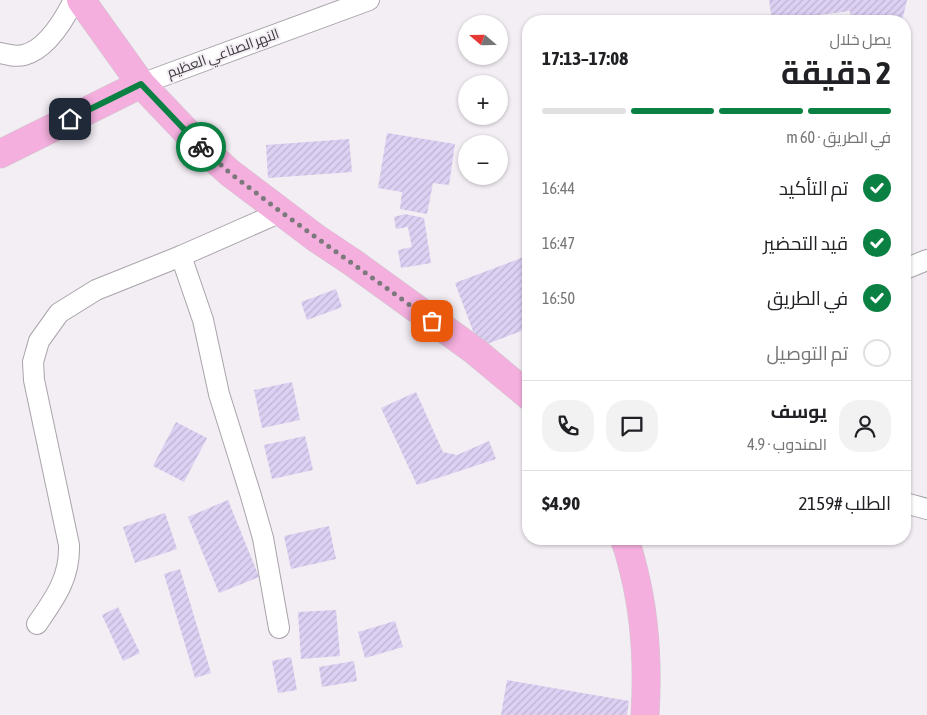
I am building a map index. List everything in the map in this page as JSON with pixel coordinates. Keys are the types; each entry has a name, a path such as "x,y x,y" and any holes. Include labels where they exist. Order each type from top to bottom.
{"main road":[{"path":"81,0 141,84 201,147 230,173 281,212 475,351 522,390"},
{"name":"النهر الصناعي العظيم","path":"0,154 141,84"},
{"path":"626,545 637,585 643,617 648,676 645,715"}],"street":[{"path":"0,53 11,56 25,55 45,43 60,24 74,0"},
{"name":"النهر الصناعي العظيم","path":"141,84 369,0"},
{"path":"38,624 61,588 70,560 69,545 34,380 33,362 39,341 59,313 96,290 182,256 281,212"},
{"path":"182,256 203,320 220,394 263,538 279,628"},
{"path":"911,267 927,260"},
{"path":"911,505 927,509"}],"building":[{"path":"769,0 907,0 903,15 850,15 850,11 819,15 771,15"},
{"path":"387,133 455,144 449,185 433,183 427,214 400,209 402,192 378,188"},
{"path":"349,139 352,172 268,178 266,145"},
{"path":"405,214 424,218 431,263 401,268 398,250 412,247 408,227 396,229 394,217"},
{"path":"522,258 522,331 479,347 455,283"},
{"path":"336,289 342,307 307,320 301,302"},
{"path":"292,382 300,420 262,428 254,390"},
{"path":"416,392 443,452 457,455 489,441 496,459 417,485 381,408"},
{"path":"176,422 207,438 184,482 153,466"},
{"path":"305,436 313,470 272,479 264,445"},
{"path":"228,500 259,577 219,593 188,517"},
{"path":"165,513 177,549 135,563 123,527"},
{"path":"329,526 336,559 291,569 284,536"},
{"path":"180,569 211,673 195,678 164,574"},
{"path":"118,607 140,653 123,661 102,615"},
{"path":"336,610 340,656 301,659 298,612"},
{"path":"395,621 403,647 365,658 358,632"},
{"path":"291,657 297,690 278,693 272,661"},
{"path":"354,661 357,681 322,687 319,667"},
{"path":"507,680 629,701 627,715 501,715"}],"way so far":[{"path":"201,147 230,173 281,212 432,321"}],"route":[{"path":"70,119 141,84 201,147"}]}
